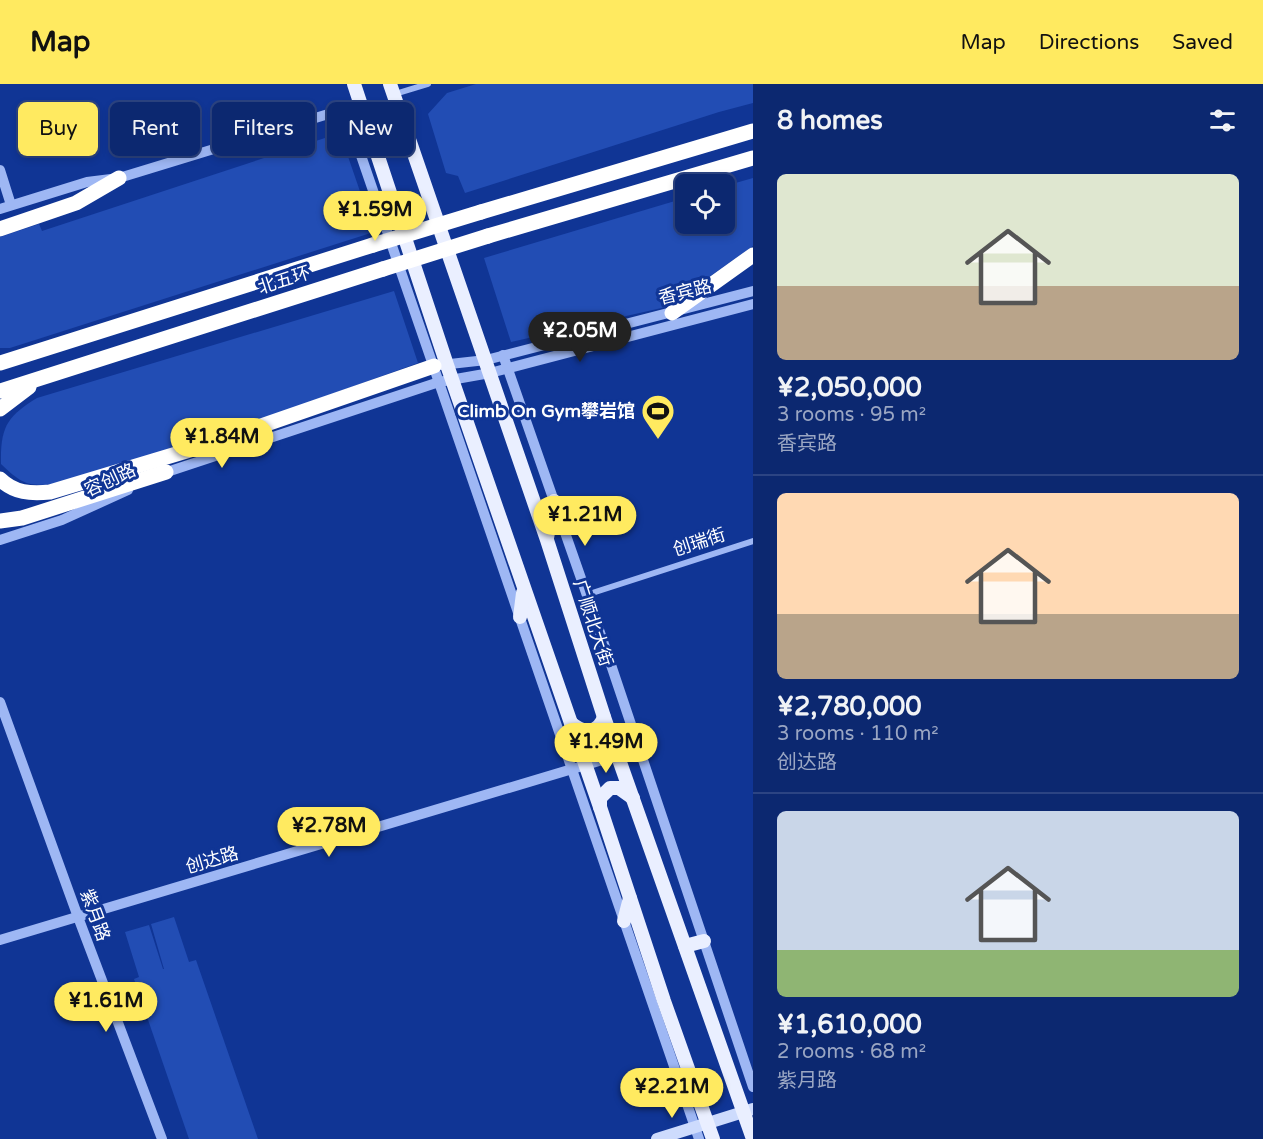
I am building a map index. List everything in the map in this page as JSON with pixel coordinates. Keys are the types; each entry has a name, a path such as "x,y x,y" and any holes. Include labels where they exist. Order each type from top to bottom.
{"highway":[{"name":"北五环","path":"0,363 373,245 753,131"},
{"name":"北五环","path":"0,391 488,236 753,158"},
{"path":"0,229 76,203 119,178"},
{"path":"672,313 753,255"},
{"path":"0,479 16,490 33,494 50,492 202,446 440,365"},
{"path":"0,409 42,378"},
{"path":"0,521 22,518 166,472"}],"main road":[{"path":"354,84 360,102"},
{"name":"广顺北大街","path":"392,89 547,540 604,717 685,946 748,1110 752,1138"},
{"path":"377,156 440,365 524,588 571,723 579,767 600,807 701,1130 714,1139"},
{"path":"547,540 554,501"},
{"path":"520,617 524,588"},
{"path":"571,723 578,729 589,731 598,728 604,717"},
{"path":"600,807 600,798 610,788 619,788 633,798"},
{"path":"624,921 630,898"},
{"path":"685,946 704,940"},
{"path":"657,1139 701,1130 748,1110"}],"street":[{"path":"392,89 428,84"},
{"path":"0,209 87,182 119,178 327,114"},
{"path":"362,156 440,365 488,366"},
{"path":"0,170 12,205"},
{"name":"香宾路","path":"488,366 502,355 753,291"},
{"name":"香宾路","path":"488,366 507,367 753,304"},
{"path":"662,328 672,313"},
{"path":"502,355 554,501 753,1087"},
{"name":"容创路","path":"0,540 62,520 166,472 488,366"},
{"path":"446,380 520,617 579,767 624,921 701,1130"},
{"name":"创瑞街","path":"586,595 753,541"},
{"name":"紫月路","path":"0,702 162,1139"},
{"name":"创达路","path":"0,940 639,749"}],"shaded area":[{"path":"476,84 753,84 753,103 465,193 458,176 446,173 428,114 447,93"},
{"path":"327,137 327,156 348,156 374,232 10,348 0,348 0,237 39,224 42,231 270,156 315,156 315,141"},
{"path":"753,178 753,246 666,307 511,342 484,258 675,201 675,234 735,234 735,183"},
{"path":"394,291 418,363 215,436 59,484 40,485 21,481 1,464 4,431 19,411 37,398"},
{"path":"174,917 189,962 196,960 258,1139 189,1139 134,979 139,977 125,932 149,925 164,969 151,924"}],"place":[{"name":"Climb On Gym攀岩馆","path":"658,440"}]}
